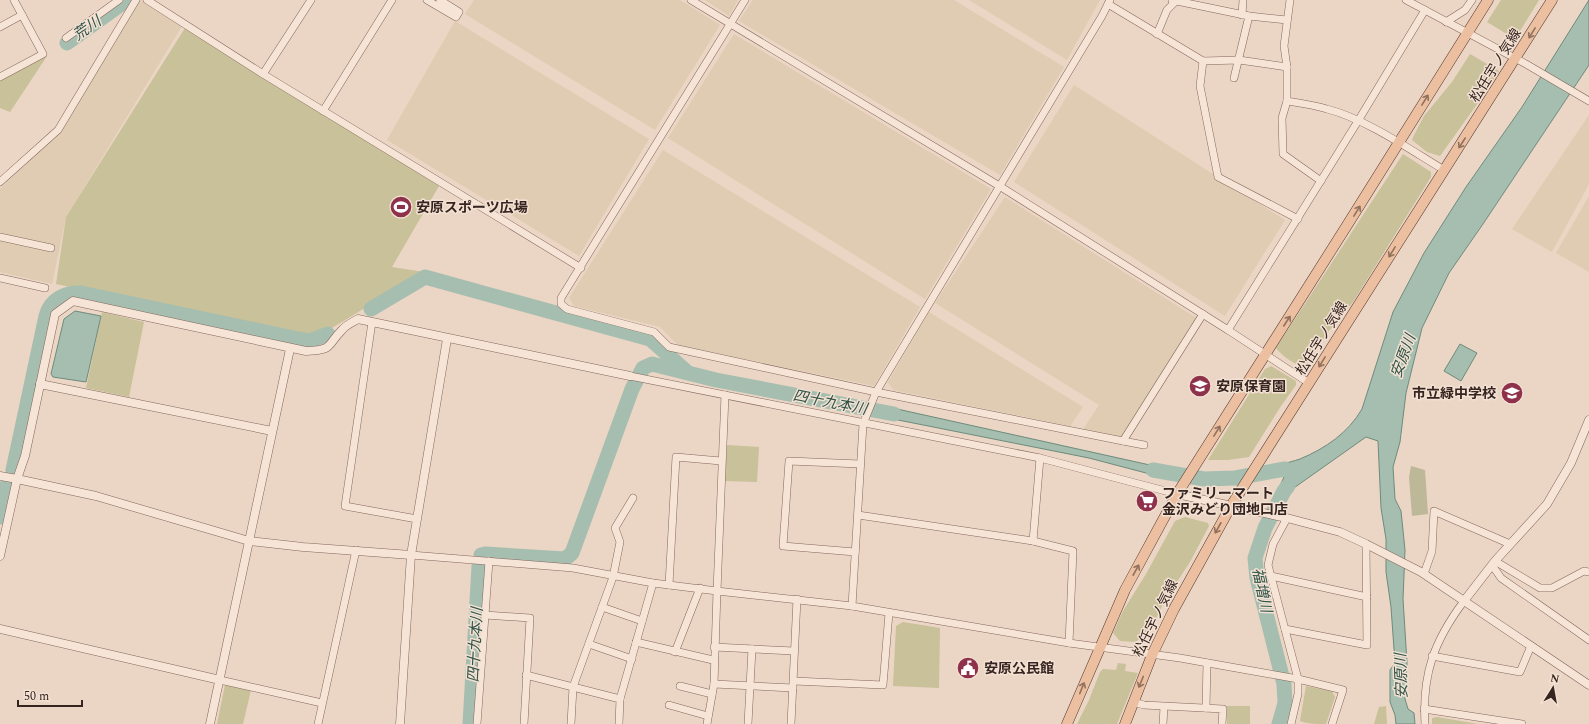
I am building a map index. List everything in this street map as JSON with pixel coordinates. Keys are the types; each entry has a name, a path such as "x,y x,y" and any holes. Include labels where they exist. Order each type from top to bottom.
{"main road":[{"path":"1067,724 1098,648 1125,590 1177,494 1488,0"},
{"name":"松任宇ノ気線","path":"1125,724 1152,655 1188,583 1231,506 1516,59 1552,0"}],"street":[{"path":"0,77 43,54 14,0"},
{"path":"66,38 119,0"},
{"path":"0,182 58,130 136,0"},
{"path":"147,0 263,74 581,268"},
{"path":"263,74 311,0"},
{"path":"323,111 392,0"},
{"path":"427,0 456,17 459,12 440,0"},
{"path":"691,0 1001,187 1266,354 1309,383"},
{"path":"745,0 581,268 561,298 561,304 567,309 654,332 669,347 875,395 1144,445"},
{"path":"1157,34 1167,10 1174,0 1190,2 1246,15 1287,20"},
{"path":"1234,78 1240,60 1246,15 1243,0"},
{"path":"1290,0 1284,46 1287,67 1287,101 1282,118 1283,154 1321,181"},
{"path":"1406,0 1526,64 1589,101"},
{"path":"1446,22 1465,10 1472,0"},
{"path":"852,606 860,464 863,424 866,416 875,395 1001,187 1109,2 1157,34 1203,61 1240,60 1287,67"},
{"path":"1228,330 1298,219 1425,10"},
{"path":"0,28 22,15"},
{"path":"1203,61 1200,86 1218,177 1298,219"},
{"path":"1287,101 1328,109 1358,121 1399,142 1444,170"},
{"path":"0,237 51,248"},
{"path":"0,278 45,288"},
{"path":"0,556 17,479 25,456 55,314 73,301 290,349 306,351 317,351 329,347 342,330 358,319 642,379 1040,458 1177,494 1283,517 1340,532 1381,551 1424,574 1589,685"},
{"path":"1123,441 1203,314"},
{"path":"372,322 345,506 417,519"},
{"path":"400,724 411,555 447,339"},
{"path":"210,724 290,349"},
{"path":"40,384 272,431"},
{"path":"707,724 714,684 713,660 725,395"},
{"path":"1425,724 1423,700 1430,661 1450,620 1493,563 1547,504 1571,463 1589,420"},
{"path":"669,585 676,457 721,461"},
{"path":"1033,541 1040,458"},
{"path":"855,552 783,546 789,461 860,464"},
{"path":"0,476 96,496 249,541 303,547 573,568 613,577 653,583 852,606 1098,648 1206,663 1294,678 1343,690 1332,724"},
{"path":"571,724 573,687 613,577 620,542 615,528 633,498"},
{"path":"1424,574 1432,551 1434,511 1510,544"},
{"path":"858,515 1033,541 1073,551 1068,643"},
{"path":"1283,517 1273,544 1268,565 1285,629 1298,694 1292,724"},
{"path":"1285,629 1367,644 1366,544"},
{"path":"318,724 356,550"},
{"path":"477,724 489,561"},
{"path":"1493,563 1540,588 1552,588 1584,571 1589,572"},
{"path":"1493,563 1501,578 1589,640"},
{"path":"1271,576 1367,596"},
{"path":"619,724 620,699 653,583"},
{"path":"675,652 700,588"},
{"path":"791,724 797,599"},
{"path":"602,608 642,621"},
{"path":"714,684 750,686 794,684 883,685 889,613"},
{"path":"485,615 530,618 524,724"},
{"path":"0,629 322,703"},
{"path":"636,642 713,660"},
{"path":"589,644 632,659"},
{"path":"1432,656 1520,672 1531,646"},
{"path":"714,647 794,651"},
{"path":"748,724 752,648"},
{"path":"1206,663 1206,708"},
{"path":"526,675 620,699"},
{"path":"680,686 712,694"},
{"path":"1133,702 1144,705 1164,707 1223,709 1222,724"},
{"path":"669,705 708,716"},
{"path":"1163,724 1164,707"},
{"path":"1424,708 1522,724"}],"shaded area":[{"path":"140,0 182,26 66,217 52,284 0,272 0,189 59,133"},
{"path":"474,0 680,0 720,25 655,130 465,14"},
{"path":"705,0 738,0 729,16"},
{"path":"753,0 954,0 1064,67 1000,175 739,21"},
{"path":"969,0 1100,0 1067,60"},
{"path":"1501,0 1539,0 1515,39 1487,22"},
{"path":"455,21 649,139 579,256 387,140"},
{"path":"185,28 439,186 392,267 424,272 327,331 311,338 56,284 66,217"},
{"path":"734,34 991,189 925,299 668,138"},
{"path":"1470,54 1499,71 1440,156 1427,152 1412,140 1413,137 1424,116 1452,82"},
{"path":"47,56 10,112 0,108 0,81"},
{"path":"1074,85 1285,220 1225,316 1014,182"},
{"path":"1589,115 1589,184 1552,252 1512,229"},
{"path":"663,150 920,307 874,386 678,345 660,327 574,306 569,298"},
{"path":"1403,154 1431,172 1431,177 1353,302 1328,332 1305,367 1289,360 1276,348"},
{"path":"1589,196 1589,272 1556,253"},
{"path":"1005,197 1198,319 1122,438 1084,430 1099,405 935,303"},
{"path":"102,312 144,322 129,397 86,388"},
{"path":"929,312 1083,407 1070,426 893,390 888,382"},
{"path":"1271,366 1296,381 1296,385 1249,457 1228,460 1208,460 1265,369"},
{"path":"727,445 759,447 757,482 725,481"},
{"path":"1411,466 1425,470 1428,514 1412,516 1409,477"},
{"path":"1185,517 1208,523 1209,526 1190,562 1165,600 1149,633 1135,642 1120,641 1113,633 1123,611 1146,574 1175,521"},
{"path":"903,622 940,628 939,688 893,686 896,626"},
{"path":"1118,663 1126,664 1125,671 1138,673 1117,724 1077,724 1089,700 1100,672 1103,669 1116,670"},
{"path":"225,685 251,690 243,724 217,724"},
{"path":"1306,686 1332,691 1335,697 1326,724 1300,721"},
{"path":"1227,706 1250,706 1250,724 1227,724"},
{"path":"1386,706 1387,724 1374,724 1379,707"},
{"path":"1437,717 1478,724 1432,724 1432,718"}],"water":[{"name":"安原川","path":"1589,0 1589,65 1449,273 1422,328 1406,393 1400,442 1393,467 1395,499 1401,511 1405,550 1403,599 1407,663 1405,699 1408,709 1414,713 1415,724 1396,724 1395,715 1390,702 1390,670 1395,663 1391,607 1386,572 1386,539 1381,508 1378,441 1366,437 1281,497 1281,503 1272,503 1284,477 1281,474 1268,477 1265,472 1319,450 1336,439 1356,418 1362,409 1393,312 1424,253 1466,187 1522,107"},
{"path":"75,311 101,316 86,382 53,377 51,374 64,319"},
{"path":"1460,344 1477,353 1461,381 1444,371"},
{"path":"879,405 1177,471 1165,478 1089,458 873,415"},
{"path":"1237,473 1237,480 1235,482 1196,482 1197,474"}],"waterway":[{"name":"荒川","path":"67,43 127,0"},
{"path":"371,309 425,277 650,339 686,371"},
{"path":"13,470 46,316 48,310 59,298 69,294 81,293 310,341 328,334"},
{"name":"四十九本川","path":"481,555 565,559 572,553 632,389 643,368 652,364 716,380 894,414"},
{"name":"四十九本川","path":"1153,470 1204,479 1235,478 1285,469"},
{"path":"0,517 7,485"},
{"name":"福増川","path":"1279,724 1285,703 1284,684 1257,578 1255,558 1265,528 1288,486"},
{"name":"四十九本川","path":"470,724 479,566"}],"place":[{"name":"安原スポーツ広場","path":"401,207"},
{"name":"安原保育園","path":"1200,386"},
{"name":"市立緑中学校","path":"1512,393"},
{"name":"ファミリーマート 金沢みどり団地口店","path":"1147,501"},
{"name":"安原公民館","path":"968,668"}]}
